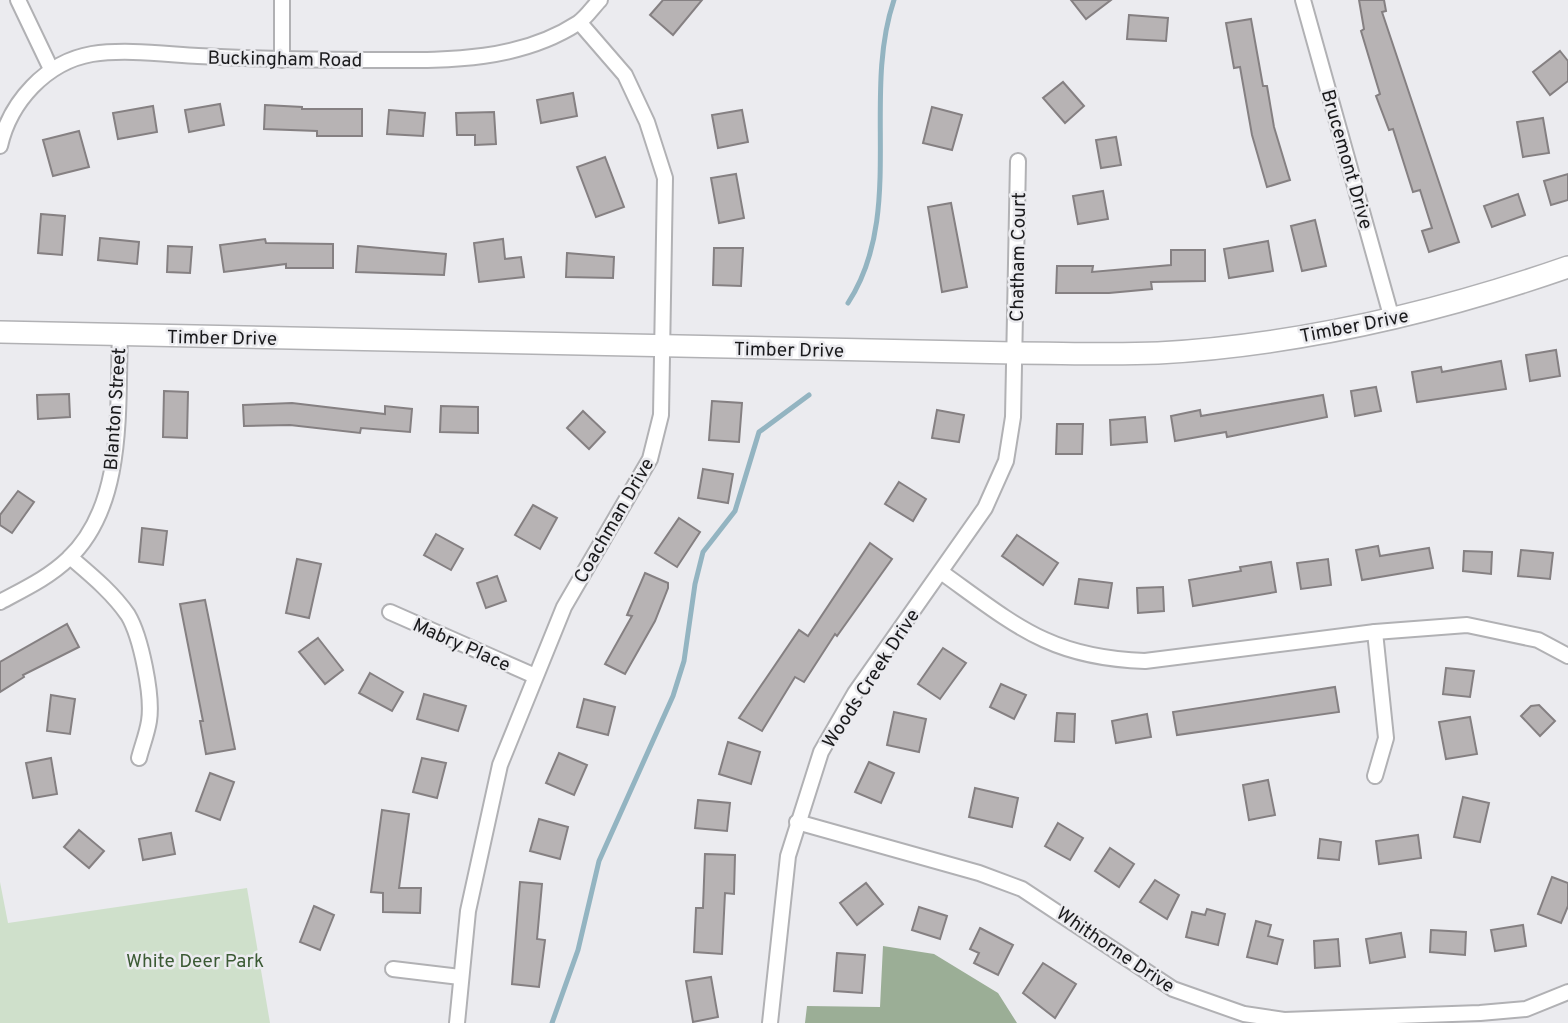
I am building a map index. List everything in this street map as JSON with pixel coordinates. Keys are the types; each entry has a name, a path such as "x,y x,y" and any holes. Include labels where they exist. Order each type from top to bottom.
{"main road":[{"name":"Timber Drive","path":"0,331 1014,353 1158,352 1261,342 1392,319 1568,267"}],"street":[{"path":"18,0 51,69"},
{"path":"282,0 282,60"},
{"name":"Buckingham Road","path":"0,146 4,127 23,96 51,69 91,55 282,60 471,60 531,45 580,23 600,0"},
{"name":"Brucemont Drive","path":"1303,0 1392,319"},
{"name":"Coachman Drive","path":"457,1023 468,911 500,765 564,607 650,459 661,415 665,178 647,122 625,75 580,23"},
{"name":"Chatham Court","path":"1014,353 1018,162"},
{"name":"Blanton Street","path":"0,602 49,575 70,557 89,533 109,482 116,432 120,334"},
{"name":"Woods Creek Drive","path":"770,1023 788,856 821,752 855,693 985,508 1006,461 1013,417 1014,353"},
{"path":"70,557 115,598 130,618 137,638 142,656 149,719 139,758"},
{"path":"941,572 999,614 1056,647 1115,660 1145,661 1375,632 1467,625 1538,640 1568,656"},
{"name":"Mabry Place","path":"390,612 535,676"},
{"path":"1375,632 1386,738 1375,776"},
{"name":"Whithorne Drive","path":"797,822 979,873 1022,889 1173,989 1244,1014 1284,1020 1480,1013 1526,1009 1568,992"},
{"path":"393,969 460,977"}],"green space":[{"name":"White Deer Park","path":"0,882 8,923 247,888 270,1023 0,1023"},
{"path":"883,946 934,954 998,993 1017,1023 805,1023 807,1006 880,1007"}],"building":[{"path":"663,0 702,0 673,35 650,15"},
{"path":"1071,0 1111,0 1086,19"},
{"path":"1359,0 1384,0 1386,11 1382,12 1459,242 1429,252 1422,231 1432,228 1420,190 1413,192 1393,129 1389,130 1376,96 1380,94 1361,31 1364,29"},
{"path":"1129,15 1168,18 1166,41 1127,39"},
{"path":"1251,19 1263,86 1267,86 1274,127 1290,180 1267,187 1252,135 1240,67 1234,68 1226,23"},
{"path":"1560,51 1568,61 1568,81 1550,95 1533,72"},
{"path":"1063,82 1084,106 1065,123 1043,98"},
{"path":"573,93 577,116 541,123 537,100"},
{"path":"220,104 224,125 189,132 185,110"},
{"path":"265,105 302,109 362,109 362,136 317,136 317,131 264,129"},
{"path":"153,106 157,132 118,139 113,113"},
{"path":"932,107 962,115 952,150 923,143"},
{"path":"389,110 425,113 423,136 387,134"},
{"path":"742,110 748,142 718,148 712,115"},
{"path":"494,112 496,144 475,145 475,135 457,135 456,113"},
{"path":"1543,118 1549,153 1523,157 1517,122"},
{"path":"79,131 89,167 53,176 43,140"},
{"path":"1116,137 1121,165 1101,168 1096,140"},
{"path":"605,157 624,207 596,217 577,167"},
{"path":"736,174 744,218 719,223 711,178"},
{"path":"1568,174 1568,200 1551,205 1544,181"},
{"path":"1103,191 1108,219 1078,224 1073,196"},
{"path":"1518,194 1525,215 1492,227 1484,206"},
{"path":"951,203 967,287 942,292 928,207"},
{"path":"41,214 65,216 62,255 38,253"},
{"path":"1315,220 1326,266 1302,271 1291,226"},
{"path":"100,238 139,242 137,264 98,260"},
{"path":"265,239 266,243 333,244 333,268 286,268 286,264 224,272 220,245"},
{"path":"503,239 505,259 521,257 524,277 479,282 474,243"},
{"path":"1268,241 1273,271 1229,278 1224,249"},
{"path":"168,246 192,247 190,273 167,272"},
{"path":"358,246 446,254 444,275 356,272"},
{"path":"714,248 743,248 741,286 713,285"},
{"path":"1171,250 1205,250 1205,281 1151,282 1152,289 1109,293 1056,293 1057,266 1093,266 1092,272 1171,265"},
{"path":"567,253 614,257 613,278 566,277"},
{"path":"1556,350 1560,376 1530,381 1526,355"},
{"path":"1501,361 1506,389 1417,402 1412,372 1441,367 1442,372"},
{"path":"1376,387 1381,411 1355,416 1351,391"},
{"path":"164,391 188,392 187,438 163,437"},
{"path":"69,394 70,417 38,419 37,395"},
{"path":"1323,395 1327,417 1227,437 1226,432 1175,441 1171,416 1200,410 1201,416"},
{"path":"712,401 742,403 739,442 709,440"},
{"path":"292,403 385,414 385,406 412,409 410,432 361,428 360,433 290,425 244,426 243,405"},
{"path":"441,406 478,407 478,433 440,432"},
{"path":"937,410 964,415 959,442 932,438"},
{"path":"583,411 605,432 589,449 567,428"},
{"path":"1145,417 1147,442 1111,445 1110,420"},
{"path":"1057,424 1083,424 1082,454 1056,454"},
{"path":"703,469 733,474 728,503 698,498"},
{"path":"899,482 926,499 913,521 885,504"},
{"path":"18,491 34,502 12,533 0,525 0,515"},
{"path":"533,505 557,518 540,549 515,535"},
{"path":"679,518 700,532 677,567 655,553"},
{"path":"142,528 167,531 163,565 139,562"},
{"path":"436,534 463,549 451,570 424,555"},
{"path":"1017,535 1058,563 1043,585 1002,556"},
{"path":"870,543 892,559 837,636 835,634 804,682 795,677 762,731 739,718 799,630 808,636"},
{"path":"1378,546 1380,556 1429,548 1433,568 1362,580 1356,550"},
{"path":"1521,550 1553,553 1550,579 1518,576"},
{"path":"1464,551 1492,552 1491,574 1463,571"},
{"path":"297,559 321,564 309,618 286,613"},
{"path":"1328,559 1331,585 1301,589 1297,563"},
{"path":"1271,562 1276,592 1193,606 1189,580 1241,571 1240,567"},
{"path":"645,573 668,583 668,588 655,621 625,674 605,664 632,616 627,615"},
{"path":"497,576 506,601 486,608 477,583"},
{"path":"1079,579 1112,583 1108,608 1075,604"},
{"path":"1163,587 1164,611 1138,613 1137,588"},
{"path":"205,600 235,749 206,754 200,721 203,721 180,604"},
{"path":"67,624 79,647 23,675 24,677 0,692 0,662"},
{"path":"318,638 343,670 325,684 299,652"},
{"path":"943,648 966,663 940,699 918,684"},
{"path":"1446,668 1474,671 1470,697 1443,694"},
{"path":"370,673 403,692 392,711 359,693"},
{"path":"1001,684 1026,695 1014,719 990,707"},
{"path":"1335,687 1339,712 1177,735 1173,712"},
{"path":"424,694 466,706 458,731 417,719"},
{"path":"51,695 75,699 70,734 47,731"},
{"path":"584,699 615,707 608,735 577,727"},
{"path":"1539,705 1555,721 1540,736 1521,716 1531,706"},
{"path":"894,712 926,719 919,752 887,745"},
{"path":"1057,713 1075,714 1074,742 1055,741"},
{"path":"1147,714 1151,737 1116,743 1112,721"},
{"path":"1470,717 1477,754 1446,759 1439,722"},
{"path":"728,742 760,752 751,784 719,774"},
{"path":"559,753 587,765 574,795 546,783"},
{"path":"51,758 57,794 33,798 26,763"},
{"path":"422,758 446,763 437,798 413,792"},
{"path":"869,762 894,773 881,803 855,792"},
{"path":"210,773 234,782 220,820 196,811"},
{"path":"1268,780 1275,815 1249,820 1243,785"},
{"path":"975,788 1018,798 1012,827 969,817"},
{"path":"1463,797 1489,803 1480,842 1454,837"},
{"path":"698,800 730,803 727,831 695,828"},
{"path":"382,810 409,814 399,888 421,888 420,913 383,912 383,893 371,892"},
{"path":"539,819 568,827 560,859 530,851"},
{"path":"1058,823 1083,838 1070,860 1045,846"},
{"path":"79,830 104,851 89,868 64,847"},
{"path":"171,833 175,854 143,860 139,839"},
{"path":"1418,835 1421,858 1379,864 1376,841"},
{"path":"1320,839 1341,842 1339,860 1318,858"},
{"path":"1110,848 1134,864 1119,887 1095,871"},
{"path":"705,854 735,855 734,894 725,893 722,954 694,952 696,908 703,908"},
{"path":"1552,877 1568,883 1568,906 1561,923 1538,914"},
{"path":"1155,880 1179,895 1167,919 1140,902"},
{"path":"520,882 542,884 537,939 545,940 539,987 512,984"},
{"path":"866,883 883,904 857,925 840,903"},
{"path":"314,906 334,915 320,950 300,942"},
{"path":"919,907 947,916 940,939 912,930"},
{"path":"1207,909 1225,914 1218,945 1186,937 1192,912 1205,915"},
{"path":"1256,921 1271,925 1268,936 1283,940 1277,964 1247,957"},
{"path":"1523,925 1526,946 1495,951 1491,930"},
{"path":"980,928 1013,945 998,975 974,963 979,953 970,949"},
{"path":"1431,930 1466,932 1465,955 1430,952"},
{"path":"1401,933 1405,957 1370,963 1366,939"},
{"path":"1338,939 1340,966 1315,968 1314,941"},
{"path":"837,953 865,955 862,993 834,991"},
{"path":"1043,963 1076,984 1055,1018 1023,993"},
{"path":"711,977 718,1017 693,1022 686,981"}],"waterway":[{"path":"848,303 865,268 875,232 879,194 881,76 885,37 894,0"},
{"path":"552,1023 578,950 599,861 673,696 684,661 695,584 703,552 735,511 759,432 809,395"}]}
